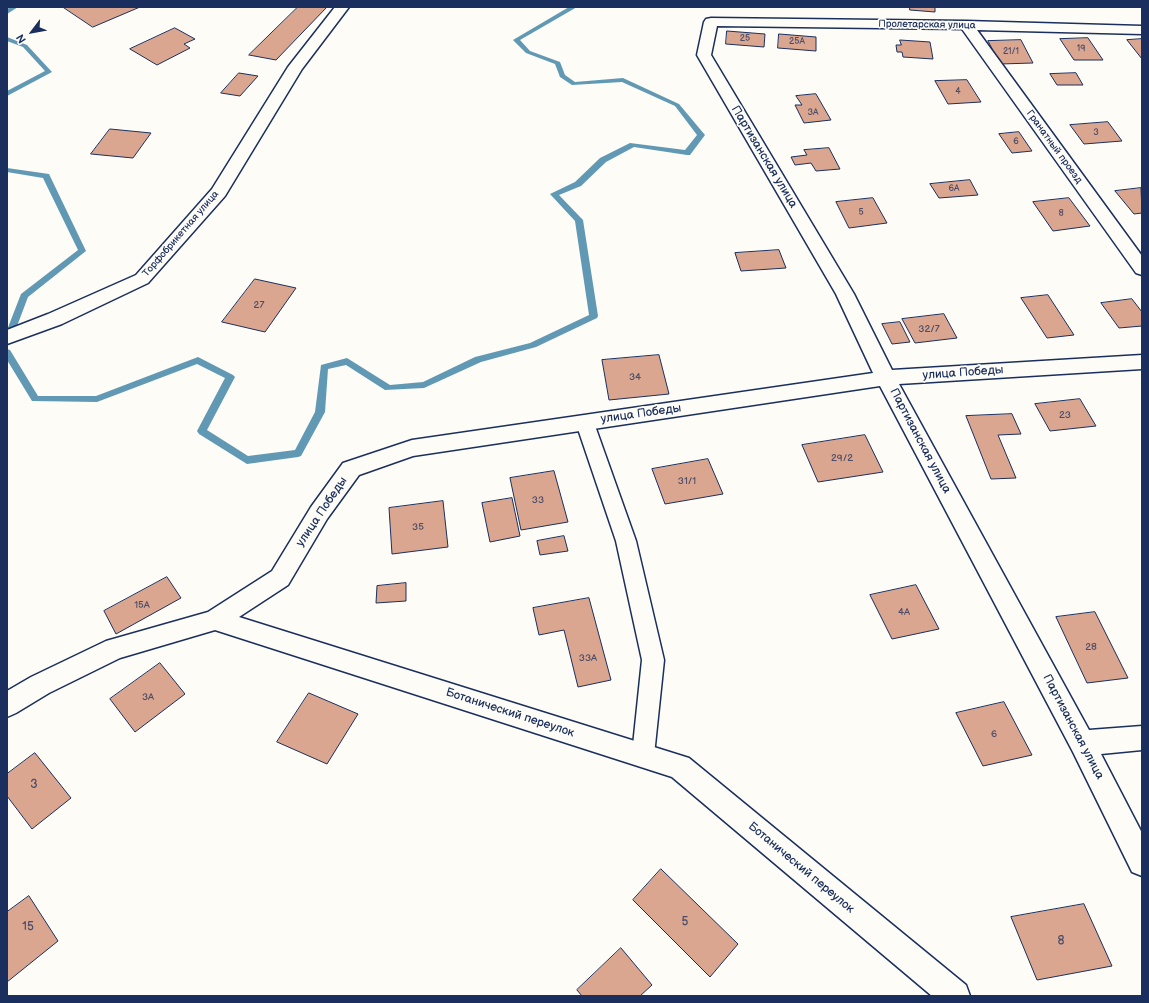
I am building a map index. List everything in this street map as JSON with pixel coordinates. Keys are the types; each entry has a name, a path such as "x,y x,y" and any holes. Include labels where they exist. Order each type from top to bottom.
{"street":[{"name":"Торфобрикетная улица","path":"7,337 55,319 142,279 219,192 295,67 342,7"},
{"name":"Пролетарская улица","path":"711,22 966,25 1142,30"},
{"name":"Партизанская улица","path":"711,22 704,55 845,294 886,378 1082,743 1142,862"},
{"name":"Гранатный проезд","path":"966,25 1142,269"},
{"name":"улица Победы","path":"215,620 280,578 319,513 351,468 412,448 886,378 1142,362"},
{"path":"7,705 40,685 115,649 215,620"},
{"name":"Ботанический переулок","path":"215,620 680,767 955,996"},
{"path":"1082,743 1142,738"}],"lane":[{"path":"585,423 626,541 653,660 642,756"}],"building":[{"path":"63,7 140,7 93,27"},
{"path":"298,7 327,7 276,60 249,55"},
{"path":"910,7 935,7 935,12 910,10"},
{"path":"175,28 195,39 184,44 190,48 157,65 130,49"},
{"path":"727,31 765,34 764,47 726,44"},
{"path":"779,34 816,37 816,51 778,48"},
{"path":"1088,38 1103,60 1074,60 1060,39"},
{"path":"1142,39 1142,59 1127,40"},
{"path":"900,40 930,42 933,59 903,57 902,52 897,52 896,45 901,45"},
{"path":"1021,40 1033,63 1000,64 988,41"},
{"path":"239,73 258,76 240,96 221,93"},
{"path":"1076,73 1083,85 1057,85 1050,74"},
{"path":"967,80 981,102 948,104 935,81"},
{"path":"816,94 831,120 804,123 795,105 802,105 796,96"},
{"path":"1108,122 1122,141 1084,144 1070,125"},
{"path":"110,129 151,133 133,158 91,154"},
{"path":"1019,132 1032,151 1012,153 999,134"},
{"path":"829,148 840,169 816,171 811,163 795,165 791,157 807,155 804,150"},
{"path":"970,180 978,195 939,198 930,184"},
{"path":"1141,188 1142,213 1134,214 1115,191"},
{"path":"873,198 887,223 849,228 836,202"},
{"path":"1069,198 1090,226 1053,231 1033,202"},
{"path":"779,250 786,268 741,271 735,253"},
{"path":"255,279 296,288 265,332 222,322"},
{"path":"1048,295 1074,335 1047,338 1021,298"},
{"path":"1132,299 1142,312 1142,326 1119,328 1101,303"},
{"path":"944,314 957,338 915,343 902,319"},
{"path":"900,322 910,342 892,344 882,324"},
{"path":"659,355 669,394 609,400 602,360"},
{"path":"1080,399 1096,426 1050,431 1035,404"},
{"path":"1012,414 1021,434 998,435 1016,478 991,479 966,416"},
{"path":"865,435 883,472 818,482 802,445"},
{"path":"708,459 723,494 665,504 652,469"},
{"path":"554,471 568,522 521,530 510,478"},
{"path":"512,498 520,536 490,542 482,503"},
{"path":"443,501 448,547 392,554 389,508"},
{"path":"564,536 568,551 540,555 537,541"},
{"path":"167,577 181,598 116,634 104,611"},
{"path":"406,583 406,601 376,603 377,586"},
{"path":"916,585 939,629 892,639 870,595"},
{"path":"589,598 611,680 578,687 564,630 539,635 533,608"},
{"path":"1095,612 1128,678 1087,683 1056,617"},
{"path":"160,663 185,694 135,732 110,699"},
{"path":"309,693 358,714 327,764 277,742"},
{"path":"1004,702 1032,755 983,766 956,713"},
{"path":"35,753 71,798 32,829 7,796 7,774"},
{"path":"661,869 738,944 710,977 633,900"},
{"path":"29,896 58,941 7,982 7,912"},
{"path":"1084,904 1112,966 1037,980 1011,917"},
{"path":"621,948 652,985 640,996 582,996 577,990"}],"waterway":[{"path":"7,12 15,7"},
{"path":"7,352 35,399 97,399 198,360 230,377 202,431 247,460 298,453 320,412 324,367 347,361 388,388 424,385 478,359 533,345 594,316 579,220 554,194 578,184 603,160 633,145 687,153 701,135 677,105 623,80 574,84 562,76 558,63 528,52 516,40 574,7"},
{"path":"7,39 25,46 49,72 7,94"},
{"path":"7,170 46,176 82,251 24,296 7,342"}]}
